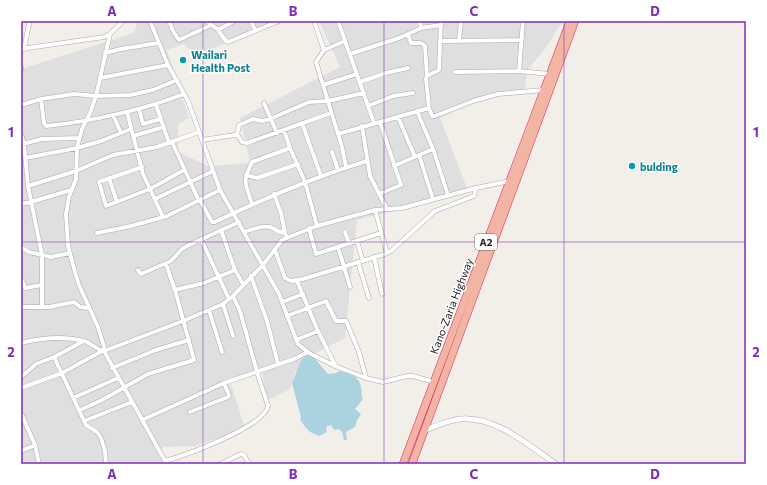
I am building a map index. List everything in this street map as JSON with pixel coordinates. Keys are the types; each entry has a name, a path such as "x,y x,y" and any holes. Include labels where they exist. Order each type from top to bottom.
{"highway":[{"name":"Kano-Zaria Highway","path":"403,464 570,21"},
{"name":"Kano-Zaria Highway","path":"412,464 575,21"}],"street":[{"path":"29,24 22,49 94,39 110,34 123,21"},
{"path":"150,21 168,65 184,94 220,190 279,294 296,340 308,352 335,366 366,378 383,382 413,376 434,382"},
{"path":"169,21 179,40 211,25"},
{"path":"207,21 218,30 228,42 279,21"},
{"path":"218,30 234,21"},
{"path":"251,21 255,30"},
{"path":"314,21 324,50"},
{"path":"339,21 374,124"},
{"path":"420,21 421,28"},
{"path":"459,41 461,21"},
{"path":"519,70 523,21"},
{"path":"350,54 399,38 421,28 441,23 439,70 427,76"},
{"path":"110,34 96,96 79,138 77,148 76,179 66,206 68,246 79,285 98,327 104,351 165,462 246,428 265,414 268,406 240,311 219,277 201,239"},
{"path":"408,34 411,42 421,43 425,46 426,79 429,108 432,116 436,116 473,101 498,94 544,90"},
{"path":"440,41 522,40"},
{"path":"345,41 324,50 316,62 338,134 346,167"},
{"path":"105,54 121,49 158,43"},
{"path":"100,78 168,65"},
{"path":"360,82 386,73 408,68"},
{"path":"455,72 519,70 550,74"},
{"path":"323,85 357,74"},
{"path":"21,105 41,99 78,94 96,96 130,95 153,90 177,80"},
{"path":"331,113 247,143 242,142 237,135 238,126 240,124 253,119 262,121 310,102 328,101 364,93"},
{"path":"368,106 393,96 413,93"},
{"path":"41,99 44,125 85,122 156,105 184,94"},
{"path":"264,103 277,133"},
{"path":"156,105 164,128 189,183 213,222 274,194 346,167 367,161"},
{"path":"338,134 429,108"},
{"path":"139,109 143,124 161,119"},
{"path":"417,111 433,148 448,195"},
{"path":"126,112 142,168 163,217"},
{"path":"113,115 121,133"},
{"path":"398,117 417,156 433,199"},
{"path":"379,194 400,186 380,122"},
{"path":"302,123 321,176"},
{"path":"362,126 370,176 387,209"},
{"path":"133,136 164,128"},
{"path":"25,158 77,148 101,141 131,129"},
{"path":"284,130 305,182 317,226"},
{"path":"28,186 76,171 113,155 137,151 199,132"},
{"path":"21,134 28,186 42,254 42,307"},
{"path":"202,140 237,135"},
{"path":"22,142 42,139 79,138"},
{"path":"252,204 245,182 246,175 254,160 290,148"},
{"path":"394,166 433,148"},
{"path":"332,152 338,170"},
{"path":"246,175 257,178 298,164"},
{"path":"21,168 26,168"},
{"path":"142,168 99,182 105,206 150,188 184,170"},
{"path":"155,199 213,170"},
{"path":"109,178 117,202"},
{"path":"21,388 62,373 104,351 223,304 263,265 286,236 375,210 402,208 476,188 510,181"},
{"path":"275,250 285,278 291,281 361,262 391,251 435,211 474,196 476,188"},
{"path":"21,204 71,190"},
{"path":"97,233 131,226 163,217 220,190"},
{"path":"274,194 281,213 286,236"},
{"path":"375,210 387,253"},
{"path":"138,270 141,274 166,264 175,258 184,247 239,222"},
{"path":"244,232 266,227 273,228 277,233 286,236"},
{"path":"310,228 316,254 381,233"},
{"path":"221,230 235,270 243,284"},
{"path":"345,232 349,243"},
{"path":"357,241 369,298"},
{"path":"21,247 29,252 53,257 70,253"},
{"path":"338,247 350,287"},
{"path":"374,257 382,294"},
{"path":"80,410 102,400 148,374 194,360 175,290 166,264"},
{"path":"175,290 219,277 235,270"},
{"path":"251,276 267,321 278,364"},
{"path":"297,280 318,331 335,366"},
{"path":"21,282 24,282 25,288 42,285"},
{"path":"282,302 303,294"},
{"path":"287,316 326,300 336,321 346,322 359,352 366,378"},
{"path":"21,307 42,307 74,302 80,307 89,308"},
{"path":"223,304 233,336"},
{"path":"209,310 222,352"},
{"path":"296,340 318,331"},
{"path":"21,343 45,339 69,339 84,341 104,351"},
{"path":"112,368 144,354 188,340"},
{"path":"21,377 36,364 54,357 84,341"},
{"path":"142,420 224,383 294,359 308,352"},
{"path":"54,357 84,421 88,427 97,432 101,438 105,452 106,464"},
{"path":"73,398 118,378"},
{"path":"190,412 228,397 229,395 224,383"},
{"path":"84,421 132,402"},
{"path":"21,413 35,445 39,464"},
{"path":"425,430 459,419 469,418 488,422 518,438 556,464"},
{"path":"21,451 35,445"},
{"path":"220,464 241,454 244,455 249,464"}],"shaded area":[{"path":"138,21 280,21 195,56 184,44 167,50 189,118 178,124 178,152 208,166 250,163 240,118 340,67 319,21 563,21 545,49 528,69 524,95 496,95 462,107 440,118 468,191 357,220 345,338 312,355 295,372 290,389 267,401 262,372 229,378 245,429 195,446 162,447 162,464 21,464 21,69 134,33"}],"water":[{"path":"306,355 312,355 328,374 339,371 353,375 360,383 363,399 355,409 361,414 355,427 346,432 347,440 344,440 342,432 339,429 334,430 331,425 327,426 327,432 319,436 315,435 308,430 300,419 301,417 292,383 301,361"}],"place":[{"name":"Wailari Health Post","path":"183,60"},
{"name":"bulding","path":"632,166"}]}
